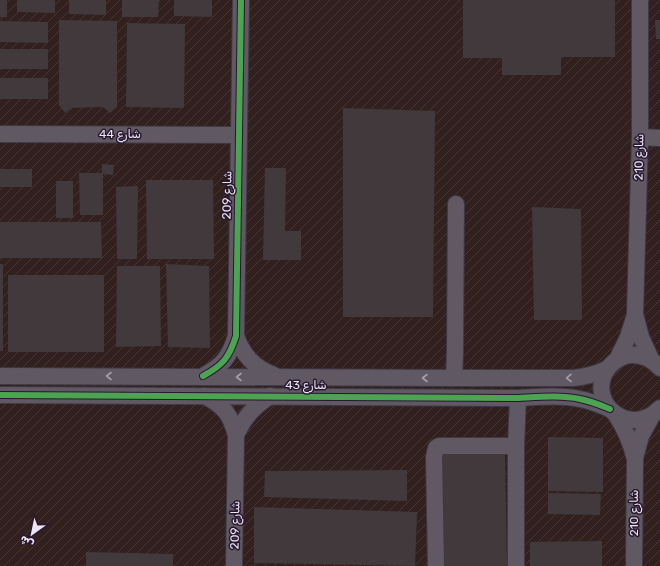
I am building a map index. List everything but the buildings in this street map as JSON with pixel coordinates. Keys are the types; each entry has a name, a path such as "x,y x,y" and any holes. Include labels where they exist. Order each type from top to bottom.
{"street":[{"name":"شارع 209","path":"203,376 215,370 225,361 232,349 236,336 240,0"},
{"name":"شارع 210","path":"635,460 628,436 606,403 602,390 602,383 628,337 635,314 640,137 640,0"},
{"name":"شارع 44","path":"0,134 239,135"},
{"path":"640,137 660,138"},
{"path":"454,378 456,204"},
{"name":"شارع 210","path":"635,314 641,337 655,363"},
{"name":"شارع 209","path":"236,336 240,348 247,358 267,373 278,377"},
{"name":"شارع 43","path":"0,376 573,378 596,374 630,355 637,355 655,363"},
{"name":"شارع 43","path":"0,395 566,397 596,403 622,418 630,420 645,419 656,412"},
{"name":"شارع 209","path":"205,396 217,402 226,412 233,423 236,436 234,566"},
{"name":"شارع 209","path":"236,436 242,423 250,413 259,403 270,396"},
{"path":"516,566 516,446 518,398"},
{"name":"شارع 210","path":"634,566 635,460 641,436 656,412"},
{"path":"436,566 434,457 436,448 439,446 516,446"}],"shaded area":[{"path":"0,0 660,0 660,566 0,566"}],"cycle path":[{"path":"203,376 216,368 224,360 231,350 236,336 241,0"},
{"path":"0,395 557,397 584,400 610,409"}]}
